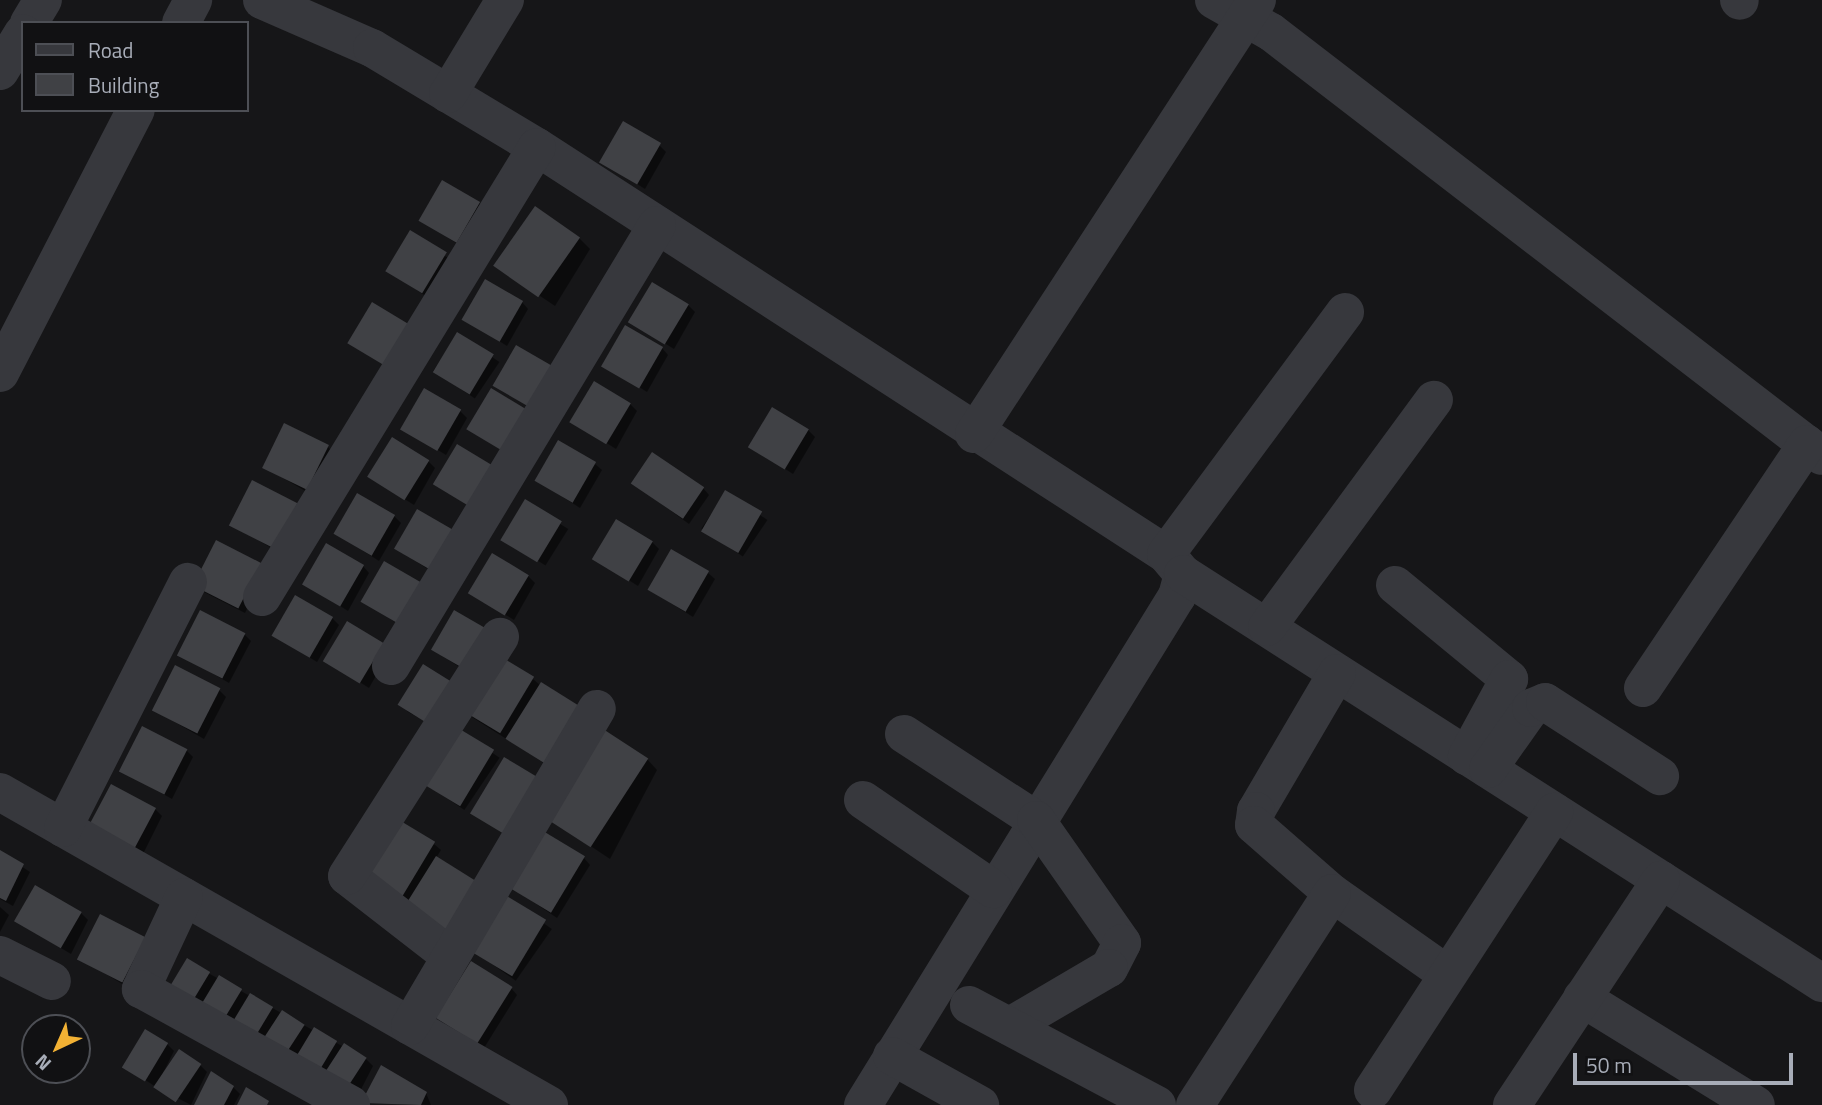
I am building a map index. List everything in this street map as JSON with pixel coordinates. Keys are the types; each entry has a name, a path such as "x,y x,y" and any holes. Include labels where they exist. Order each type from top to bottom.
{"street":[{"path":"30,21 43,0"},
{"path":"182,21 193,0"},
{"path":"262,0 372,48 537,147 1477,763 1661,880 1817,972"},
{"path":"448,94 505,0"},
{"path":"974,434 1239,6 1814,450 1643,688"},
{"path":"0,71 21,36"},
{"path":"0,373 135,112"},
{"path":"262,597 537,147"},
{"path":"391,666 657,225"},
{"path":"863,1105 993,889 1177,596 1175,564 1345,312"},
{"path":"1267,627 1434,400"},
{"path":"63,828 188,582"},
{"path":"1395,586 1509,679 1477,763"},
{"path":"450,956 347,876 500,637"},
{"path":"1338,673 1256,811 1254,825 1332,893 1447,974"},
{"path":"1477,763 1531,708 1545,702 1660,776"},
{"path":"410,1026 597,709"},
{"path":"904,734 1036,820 1122,943 1110,968 1010,1026"},
{"path":"0,792 549,1105"},
{"path":"863,800 993,889"},
{"path":"1373,1090 1554,812"},
{"path":"1521,1102 1582,998 1661,880"},
{"path":"1195,1105 1332,893"},
{"path":"184,897 141,989 351,1105"},
{"path":"0,954 52,981"},
{"path":"1582,998 1756,1105"},
{"path":"969,1004 1157,1105"},
{"path":"892,1056 980,1105"}],"building":[{"path":"623,121 661,143 637,185 599,163"},
{"path":"442,180 480,202 457,243 418,221"},
{"path":"535,206 580,238 538,297 493,266"},
{"path":"410,230 447,252 422,293 385,271"},
{"path":"485,279 523,301 500,342 462,320"},
{"path":"652,282 689,304 665,344 628,322"},
{"path":"372,302 409,324 384,365 347,343"},
{"path":"625,325 663,347 639,389 601,367"},
{"path":"457,332 494,354 470,394 433,372"},
{"path":"516,345 554,367 531,408 492,386"},
{"path":"594,381 631,403 606,444 569,422"},
{"path":"424,388 461,410 437,451 400,430"},
{"path":"491,388 528,410 503,451 466,429"},
{"path":"772,407 809,429 785,469 748,447"},
{"path":"284,423 329,445 307,490 262,468"},
{"path":"392,437 429,460 404,500 367,477"},
{"path":"558,440 596,462 573,503 534,481"},
{"path":"457,444 494,466 470,506 433,484"},
{"path":"652,452 704,487 683,519 631,484"},
{"path":"252,480 297,503 274,549 229,525"},
{"path":"725,490 762,512 738,553 701,532"},
{"path":"357,493 395,515 372,556 334,534"},
{"path":"525,499 562,521 537,562 500,540"},
{"path":"417,509 454,530 431,570 394,549"},
{"path":"616,519 653,541 629,581 592,559"},
{"path":"216,540 261,563 238,609 193,585"},
{"path":"326,543 364,565 340,607 302,585"},
{"path":"671,549 709,571 686,612 648,590"},
{"path":"492,553 529,575 505,615 468,593"},
{"path":"384,561 422,583 399,624 360,602"},
{"path":"295,595 333,617 310,658 272,636"},
{"path":"200,610 245,633 222,679 177,655"},
{"path":"454,610 491,632 468,671 431,650"},
{"path":"347,621 384,643 360,683 323,661"},
{"path":"493,652 534,677 500,733 459,709"},
{"path":"423,664 460,687 435,728 398,705"},
{"path":"175,665 220,688 197,734 152,710"},
{"path":"541,682 583,708 547,765 505,739"},
{"path":"453,725 494,750 460,806 419,782"},
{"path":"142,726 187,749 164,795 119,771"},
{"path":"603,729 648,758 591,847 545,818"},
{"path":"504,757 546,782 512,839 470,814"},
{"path":"111,784 156,808 132,853 87,829"},
{"path":"394,817 435,842 401,898 360,874"},
{"path":"543,831 585,856 551,913 509,888"},
{"path":"0,850 24,864 6,901 0,898"},
{"path":"436,856 478,882 443,938 401,912"},
{"path":"35,885 82,912 61,948 14,921"},
{"path":"505,895 546,920 512,976 471,952"},
{"path":"100,914 145,937 122,983 77,959"},
{"path":"187,958 210,972 187,1010 164,997"},
{"path":"471,961 513,987 477,1044 435,1018"},
{"path":"219,975 242,989 219,1027 196,1014"},
{"path":"250,993 273,1007 250,1045 227,1032"},
{"path":"282,1010 305,1025 280,1063 257,1049"},
{"path":"314,1027 337,1041 314,1079 291,1066"},
{"path":"145,1029 168,1043 145,1081 122,1068"},
{"path":"344,1043 367,1058 342,1095 319,1081"},
{"path":"179,1049 201,1064 176,1102 153,1087"},
{"path":"381,1065 427,1092 421,1105 361,1103"},
{"path":"211,1071 234,1086 224,1105 194,1105"},
{"path":"246,1087 269,1101 267,1105 237,1105"}]}
